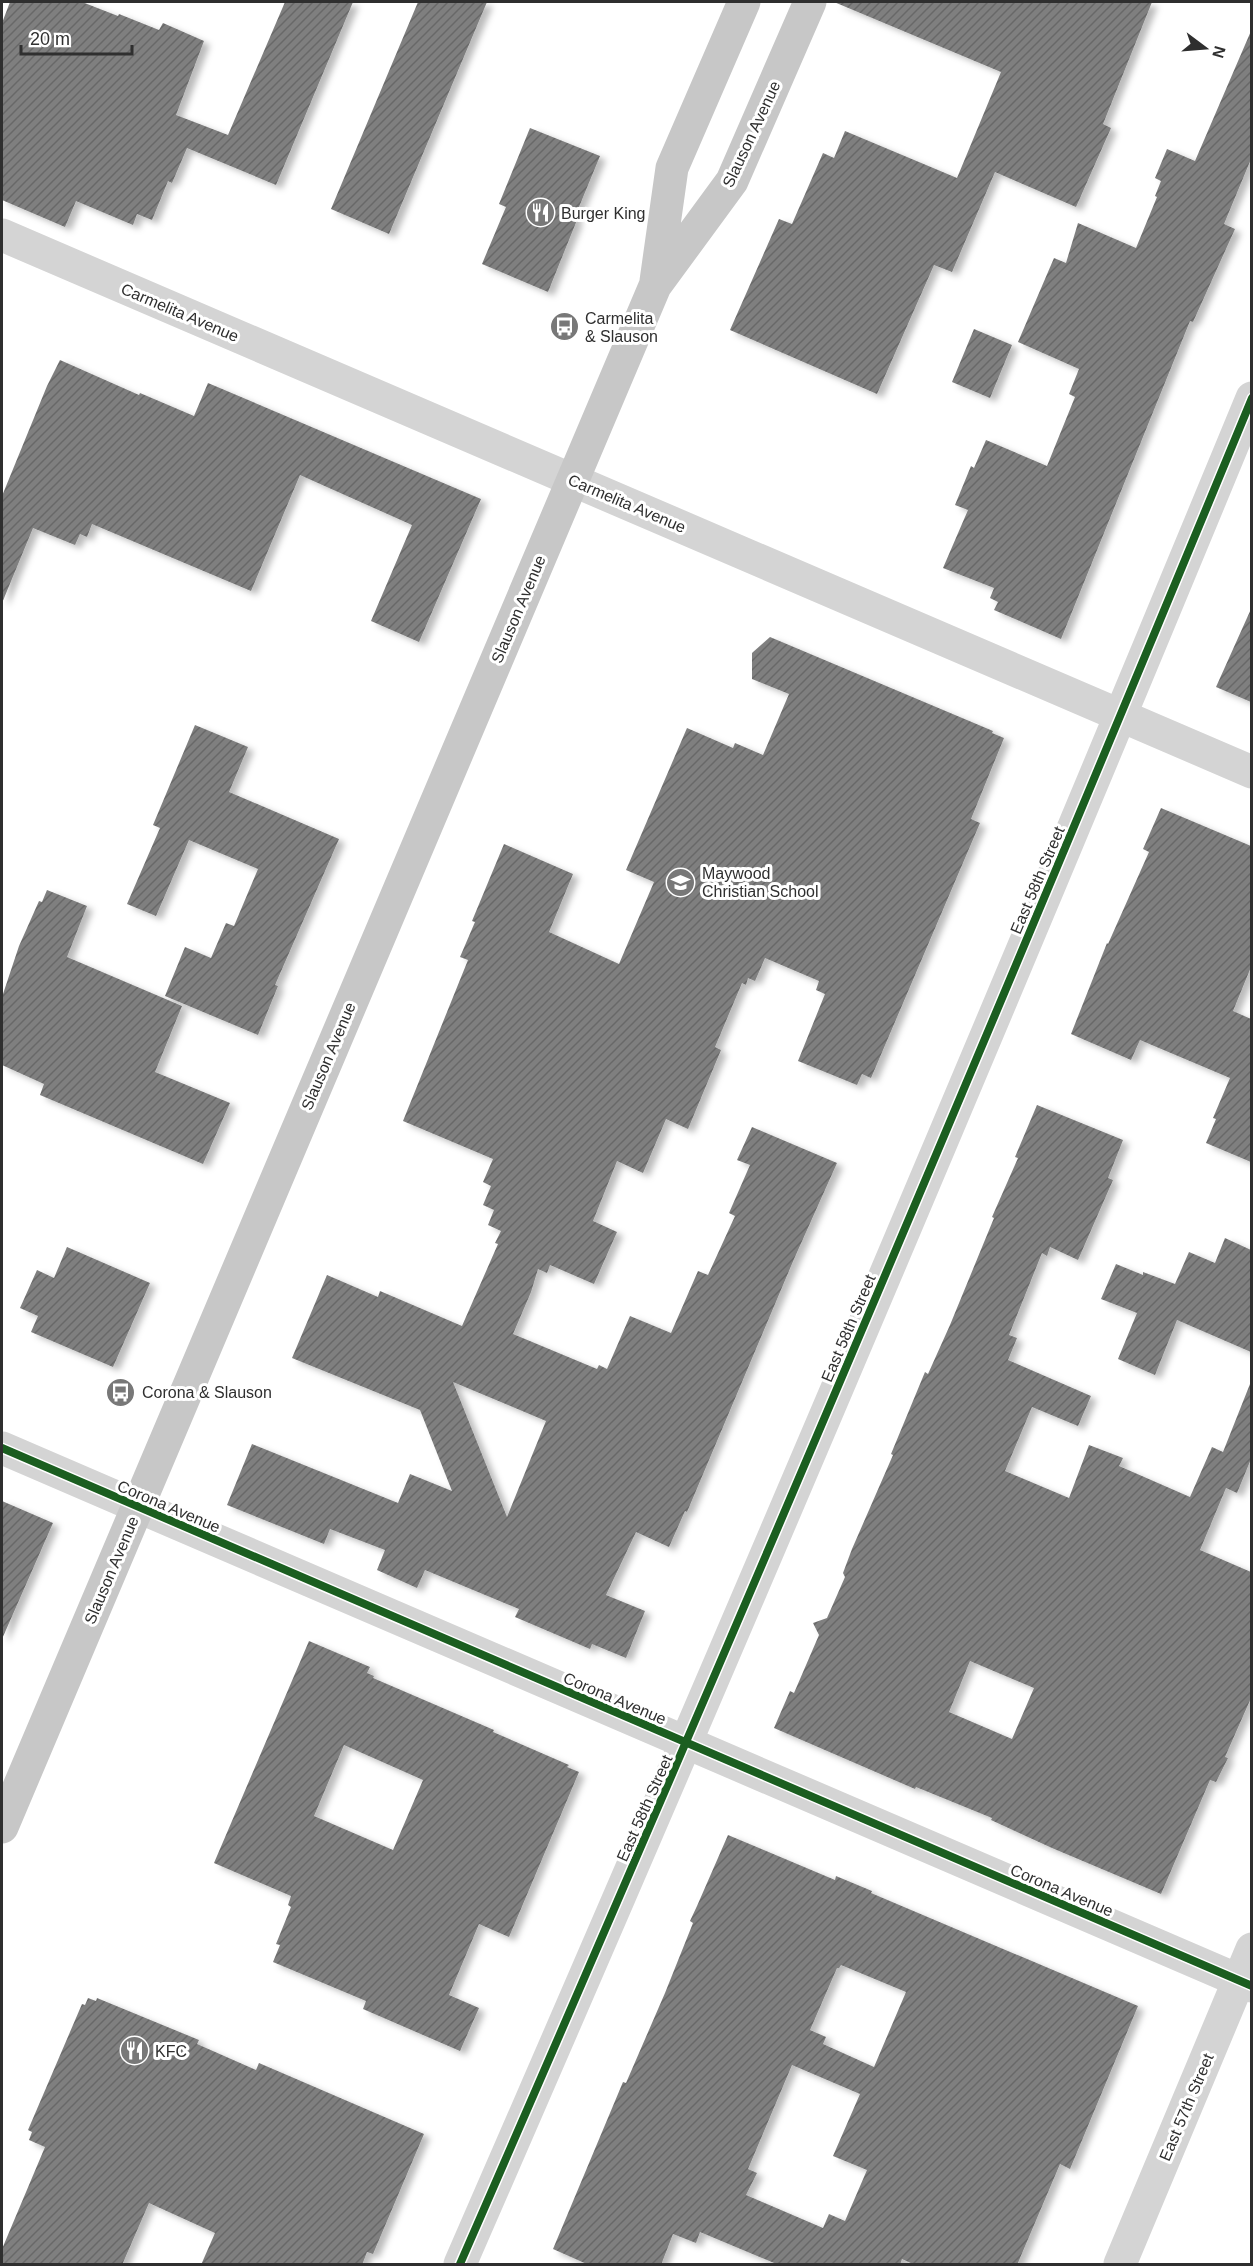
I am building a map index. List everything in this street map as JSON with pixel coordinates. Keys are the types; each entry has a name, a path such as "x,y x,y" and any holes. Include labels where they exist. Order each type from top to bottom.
{"main road":[{"name":"Slauson Avenue","path":"655,286 672,168 744,2"},
{"name":"Slauson Avenue","path":"2,1827 655,286 732,181 810,2"}],"street":[{"name":"Carmelita Avenue","path":"2,235 1251,772"},
{"name":"East 58th Street","path":"460,2265 687,1743 1121,716 1251,398"},
{"name":"Corona Avenue","path":"2,1448 1245,1983"},
{"name":"East 57th Street","path":"1120,2265 1245,1983 1251,1949"}],"building":[{"path":"10,2 82,2 159,30 163,23 204,41 176,115 228,135 285,2 353,2 276,185 187,148 172,183 168,181 152,220 137,214 133,225 76,201 65,227 2,200 2,23"},
{"path":"418,2 487,2 389,234 331,209"},
{"path":"834,2 1152,2 1103,124 1111,128 1076,207 995,172 952,272 934,265 877,394 730,330 779,219 792,224 823,153 834,158 845,131 957,178 1001,72"},
{"path":"1251,31 1251,159 1224,224 1235,229 1193,322 1190,321 1061,639 994,610 998,602 990,598 994,588 943,568 968,510 955,505 971,466 974,468 986,440 1047,466 1075,397 1069,394 1079,369 1018,342 1054,258 1066,263 1078,223 1136,248 1157,197 1155,196 1161,181 1155,178 1167,149 1195,161"},
{"name":"Burger King","path":"530,128 600,156 548,292 482,264 506,207 499,204"},
{"path":"974,329 1012,345 990,398 952,382"},
{"path":"60,360 139,395 140,393 194,416 208,383 481,499 419,642 371,621 412,525 300,475 251,591 92,524 87,537 80,534 75,545 33,528 2,603 2,496"},
{"path":"1251,609 1251,702 1216,687"},
{"path":"770,637 993,731 992,733 1004,738 971,819 980,823 871,1078 862,1074 857,1085 798,1061 825,994 816,990 819,981 765,958 755,981 748,978 746,985 742,983 715,1047 721,1050 688,1129 666,1119 643,1173 617,1161 593,1221 617,1232 594,1284 550,1265 547,1273 538,1269 513,1334 597,1369 599,1365 607,1369 630,1316 671,1333 698,1271 708,1275 735,1216 729,1213 750,1165 737,1160 752,1127 837,1163 687,1512 685,1511 669,1547 636,1532 606,1595 645,1611 626,1658 592,1644 590,1649 515,1617 519,1609 425,1570 417,1588 377,1570 385,1550 330,1529 324,1544 227,1505 252,1444 398,1503 410,1474 452,1491 420,1410 292,1358 327,1275 378,1297 380,1291 462,1326 498,1244 495,1243 501,1231 488,1225 494,1210 483,1205 491,1186 483,1182 493,1159 403,1121 468,960 460,957 475,922 472,921 504,844 573,874 549,932 619,964 654,882 626,870 687,728 733,748 735,743 763,755 789,694 752,679 752,653","holes":["453,1382 546,1421 507,1517"]},
{"path":"195,725 248,747 229,792 339,839 275,985 278,986 258,1035 165,996 185,947 211,958 226,923 234,926 258,869 189,840 156,916 127,904 160,828 153,825"},
{"path":"1161,808 1251,846 1251,967 1233,1011 1251,1019 1251,1162 1206,1143 1216,1119 1213,1118 1230,1078 1140,1040 1131,1060 1071,1034 1107,943 1149,852 1143,849"},
{"path":"47,890 87,906 67,957 182,1006 155,1072 230,1103 203,1164 40,1095 44,1084 2,1065 2,997 19,946 39,901 42,902"},
{"path":"1037,1105 1123,1140 1108,1178 1113,1180 1078,1260 1050,1247 1047,1256 1042,1253 1009,1335 1017,1338 1008,1360 1091,1396 1078,1426 1032,1407 1005,1471 1069,1498 1089,1445 1123,1458 1119,1466 1190,1497 1212,1447 1223,1452 1251,1384 1251,1459 1237,1493 1226,1488 1200,1550 1251,1572 1251,1698 1225,1757 1228,1758 1216,1782 1210,1780 1161,1894 1052,1848 991,1820 992,1818 916,1787 915,1789 774,1728 790,1691 794,1693 819,1635 813,1623 827,1618 845,1577 843,1573 852,1549 893,1455 891,1454 925,1372 928,1374 950,1325 994,1218 992,1217 1018,1158 1015,1157","holes":["970,1661 1034,1688 1012,1739 949,1712"]},
{"path":"1225,1238 1251,1250 1251,1352 1177,1320 1155,1375 1118,1359 1137,1313 1101,1299 1116,1264 1175,1284 1189,1252 1215,1263"},
{"path":"67,1247 150,1283 113,1367 31,1332 38,1316 20,1308 37,1270 54,1278"},
{"path":"2,1501 53,1523 2,1639"},
{"path":"309,1641 370,1667 367,1673 374,1676 373,1678 494,1730 493,1732 569,1765 567,1767 579,1772 509,1937 479,1924 449,1995 479,2008 460,2051 363,2009 366,2001 273,1962 280,1945 276,1944 291,1907 288,1905 291,1896 214,1863","holes":["344,1745 423,1780 393,1850 314,1816"]},
{"path":"728,1835 835,1880 836,1876 872,1891 871,1893 1138,2006 1070,2169 1060,2164 1017,2265 915,2265 902,2259 900,2265 779,2265 700,2232 696,2243 673,2234 661,2265 589,2265 553,2249 623,2082 626,2083 665,1993 693,1923 690,1921","holes":["841,1965 906,1992 874,2067 823,2044 826,2037 810,2030 837,1968","792,2065 860,2094 833,2156 867,2170 845,2221 829,2214 823,2228 746,2195 757,2173 748,2169"]},
{"path":"88,1998 96,2001 97,1998 199,2040 197,2044 256,2070 259,2063 424,2134 373,2254 367,2252 362,2265 201,2265 215,2233 149,2203 122,2265 2,2265 2,2249 45,2147 29,2140 32,2132 28,2130 82,2004 85,2005"}],"cycle path":[{"path":"460,2264 861,1333 1252,398"},
{"path":"2,1448 1252,1986"}],"place":[{"name":"Burger King","path":"540,213"},
{"name":"Carmelita & Slauson","path":"564,327"},
{"name":"Maywood Christian School","path":"681,882"},
{"name":"Corona & Slauson","path":"121,1392"},
{"name":"KFC","path":"134,2051"}]}
